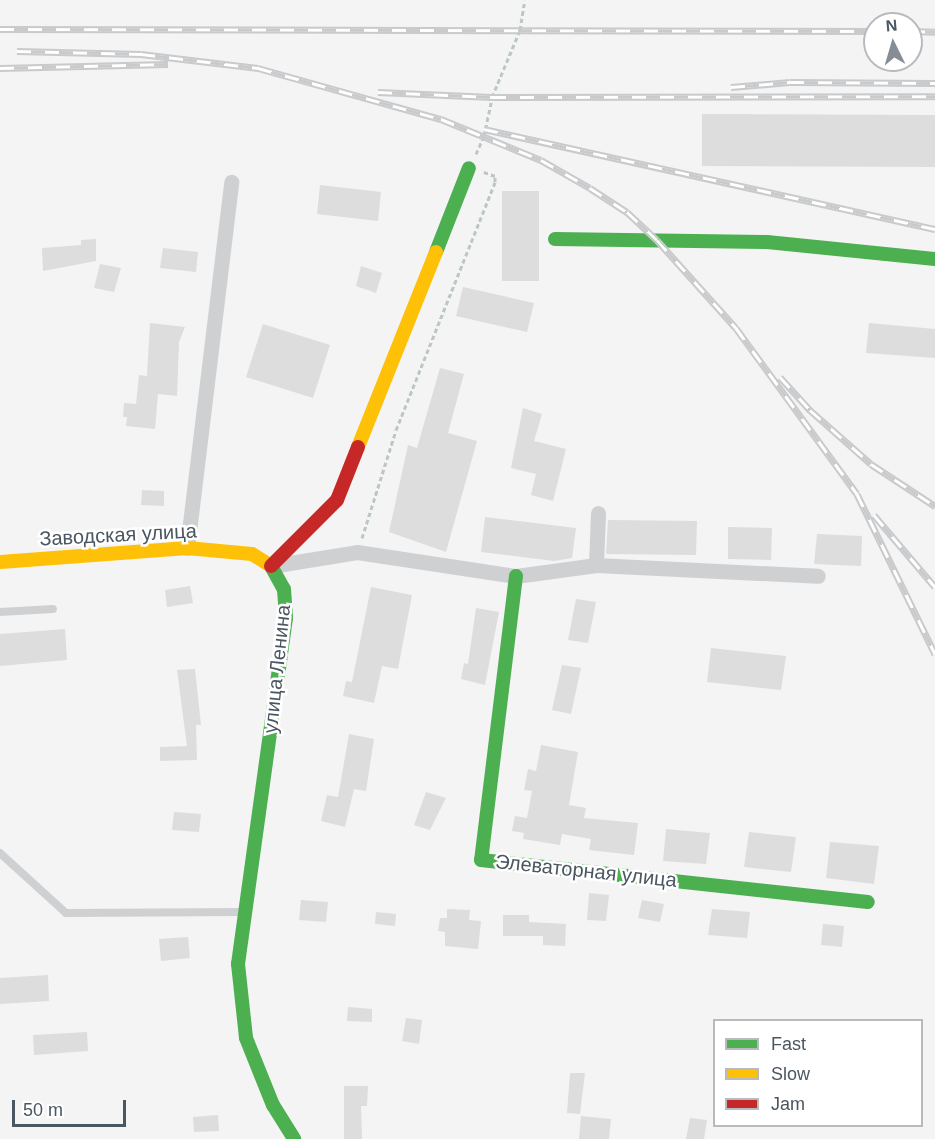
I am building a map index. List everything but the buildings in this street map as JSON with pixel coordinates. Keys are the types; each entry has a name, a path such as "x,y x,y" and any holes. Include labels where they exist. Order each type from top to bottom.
{"street":[{"path":"271,566 337,501 469,168"},
{"path":"187,548 231,182"},
{"path":"555,240 767,242 935,259"},
{"path":"596,565 598,513"},
{"name":"Заводская улица","path":"0,562 187,548 252,554 271,566"},
{"path":"271,566 357,552 516,576 596,565 818,576"},
{"name":"улица Ленина","path":"271,566 284,589 286,618 238,964 246,1038 273,1105 294,1139"},
{"name":"Элеваторная улица","path":"516,576 481,860 868,902"}],"lane":[{"path":"0,612 53,609"},
{"path":"0,853 66,913 245,912"}],"path":[{"path":"357,552 396,430 495,182 491,173 469,168 484,136 492,97 520,30 525,0"}],"railway":[{"path":"0,29 863,31"},
{"path":"923,32 935,32"},
{"path":"17,51 141,54 258,68 441,119 541,160 627,212 657,240 736,328 857,494 935,654"},
{"path":"0,68 168,64"},
{"path":"731,87 790,82 935,83"},
{"path":"378,92 492,97 935,96"},
{"path":"484,129 935,229"},
{"path":"780,377 810,410 871,464 935,506"},
{"path":"874,515 935,587"}],"traffic: fast":[{"path":"436,252 469,168"},
{"path":"555,239 767,242 935,259"},
{"path":"271,566 284,589 286,618 238,964 246,1038 273,1105 294,1139"},
{"path":"516,576 481,860 868,902"}],"traffic: slow":[{"path":"358,447 436,252"},
{"path":"0,562 187,548 252,554 271,566"}],"traffic: jam":[{"path":"271,566 337,500 358,447"}]}
